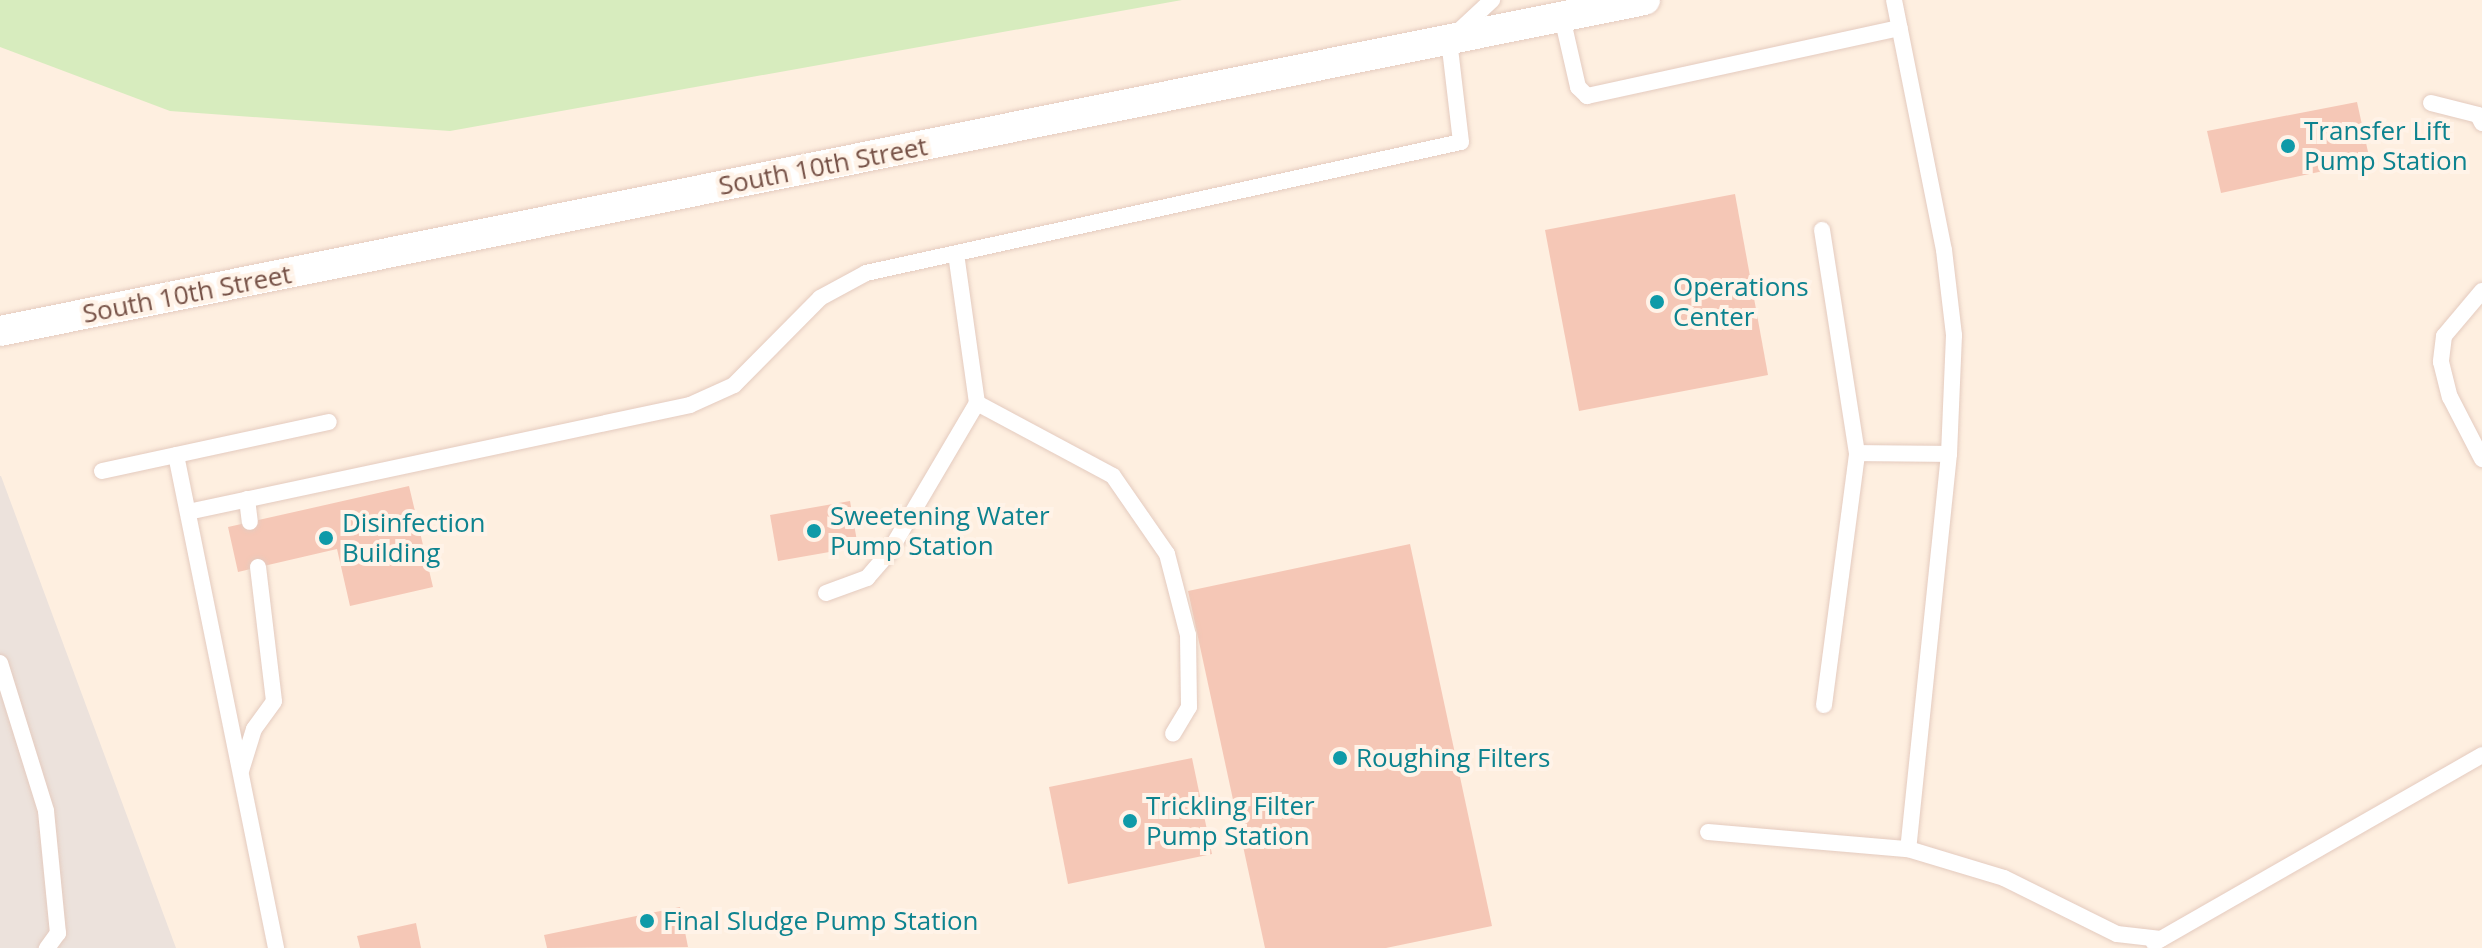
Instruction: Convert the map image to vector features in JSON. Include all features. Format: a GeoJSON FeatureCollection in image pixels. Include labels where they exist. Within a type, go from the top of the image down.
{"type":"FeatureCollection","features":[{"type":"Feature","properties":{"kind":"street","name":"South 10th Street"},"geometry":{"type":"LineString","coordinates":[[0,331],[1645,0]]}},
{"type":"Feature","properties":{"kind":"lane"},"geometry":{"type":"LineString","coordinates":[[188,512],[690,405],[734,385],[820,298],[866,273],[1461,142],[1449,40],[1492,0]]}},
{"type":"Feature","properties":{"kind":"lane"},"geometry":{"type":"LineString","coordinates":[[1894,0],[1953,321],[1949,454],[1908,849]]}},
{"type":"Feature","properties":{"kind":"lane"},"geometry":{"type":"LineString","coordinates":[[1562,17],[1578,87],[1587,96],[1900,28]]}},
{"type":"Feature","properties":{"kind":"lane"},"geometry":{"type":"LineString","coordinates":[[2431,103],[2478,115],[2482,123]]}},
{"type":"Feature","properties":{"kind":"lane"},"geometry":{"type":"LineString","coordinates":[[1822,230],[1857,453],[1824,705]]}},
{"type":"Feature","properties":{"kind":"lane"},"geometry":{"type":"LineString","coordinates":[[826,593],[867,578],[888,554],[977,403],[956,253]]}},
{"type":"Feature","properties":{"kind":"lane"},"geometry":{"type":"LineString","coordinates":[[2482,291],[2444,336],[2441,362],[2450,397],[2482,459]]}},
{"type":"Feature","properties":{"kind":"lane"},"geometry":{"type":"LineString","coordinates":[[977,403],[1113,476],[1167,554],[1188,635],[1189,707],[1173,734]]}},
{"type":"Feature","properties":{"kind":"lane"},"geometry":{"type":"LineString","coordinates":[[102,471],[329,422]]}},
{"type":"Feature","properties":{"kind":"lane"},"geometry":{"type":"LineString","coordinates":[[1857,453],[1949,454]]}},
{"type":"Feature","properties":{"kind":"lane"},"geometry":{"type":"LineString","coordinates":[[176,455],[276,948]]}},
{"type":"Feature","properties":{"kind":"lane"},"geometry":{"type":"LineString","coordinates":[[247,499],[250,522]]}},
{"type":"Feature","properties":{"kind":"lane"},"geometry":{"type":"LineString","coordinates":[[241,772],[254,729],[274,701],[258,567]]}},
{"type":"Feature","properties":{"kind":"lane"},"geometry":{"type":"LineString","coordinates":[[0,663],[46,811],[58,933],[47,948]]}},
{"type":"Feature","properties":{"kind":"lane"},"geometry":{"type":"LineString","coordinates":[[2145,948],[2482,755]]}},
{"type":"Feature","properties":{"kind":"lane"},"geometry":{"type":"LineString","coordinates":[[1708,832],[1908,849],[2004,878],[2117,934],[2161,939]]}},
{"type":"Feature","properties":{"kind":"shaded area"},"geometry":{"type":"Polygon","coordinates":[[[1,476],[176,948],[0,948],[1,476]]]}},
{"type":"Feature","properties":{"kind":"green space"},"geometry":{"type":"Polygon","coordinates":[[[0,0],[1182,0],[450,131],[170,111],[0,47],[0,0]]]}},
{"type":"Feature","properties":{"kind":"building","name":"Transfer Lift Pump Station"},"geometry":{"type":"Polygon","coordinates":[[[2357,102],[2370,161],[2221,193],[2207,131],[2357,102]]]}},
{"type":"Feature","properties":{"kind":"building","name":"Operations Center"},"geometry":{"type":"Polygon","coordinates":[[[1735,194],[1768,375],[1579,411],[1545,230],[1735,194]]]}},
{"type":"Feature","properties":{"kind":"building","name":"Disinfection Building"},"geometry":{"type":"Polygon","coordinates":[[[409,486],[433,587],[350,606],[337,549],[238,572],[228,527],[409,486]]]}},
{"type":"Feature","properties":{"kind":"building","name":"Sweetening Water Pump Station"},"geometry":{"type":"Polygon","coordinates":[[[850,501],[858,547],[778,561],[770,515],[850,501]]]}},
{"type":"Feature","properties":{"kind":"building","name":"Roughing Filters"},"geometry":{"type":"Polygon","coordinates":[[[1410,544],[1492,926],[1386,948],[1265,948],[1188,591],[1410,544]]]}},
{"type":"Feature","properties":{"kind":"building","name":"Trickling Filter Pump Station"},"geometry":{"type":"Polygon","coordinates":[[[1192,758],[1212,854],[1068,884],[1049,787],[1192,758]]]}},
{"type":"Feature","properties":{"kind":"building","name":"Final Sludge Pump Station"},"geometry":{"type":"Polygon","coordinates":[[[680,907],[688,947],[547,948],[544,935],[680,907]]]}},
{"type":"Feature","properties":{"kind":"building"},"geometry":{"type":"Polygon","coordinates":[[[416,923],[421,948],[360,948],[357,936],[416,923]]]}},
{"type":"Feature","properties":{"kind":"place","name":"Transfer Lift Pump Station"},"geometry":{"type":"Point","coordinates":[2288,146]}},
{"type":"Feature","properties":{"kind":"place","name":"Operations Center"},"geometry":{"type":"Point","coordinates":[1657,302]}},
{"type":"Feature","properties":{"kind":"place","name":"Sweetening Water Pump Station"},"geometry":{"type":"Point","coordinates":[814,531]}},
{"type":"Feature","properties":{"kind":"place","name":"Disinfection Building"},"geometry":{"type":"Point","coordinates":[326,538]}},
{"type":"Feature","properties":{"kind":"place","name":"Roughing Filters"},"geometry":{"type":"Point","coordinates":[1340,758]}},
{"type":"Feature","properties":{"kind":"place","name":"Trickling Filter Pump Station"},"geometry":{"type":"Point","coordinates":[1130,821]}},
{"type":"Feature","properties":{"kind":"place","name":"Final Sludge Pump Station"},"geometry":{"type":"Point","coordinates":[647,921]}}]}
